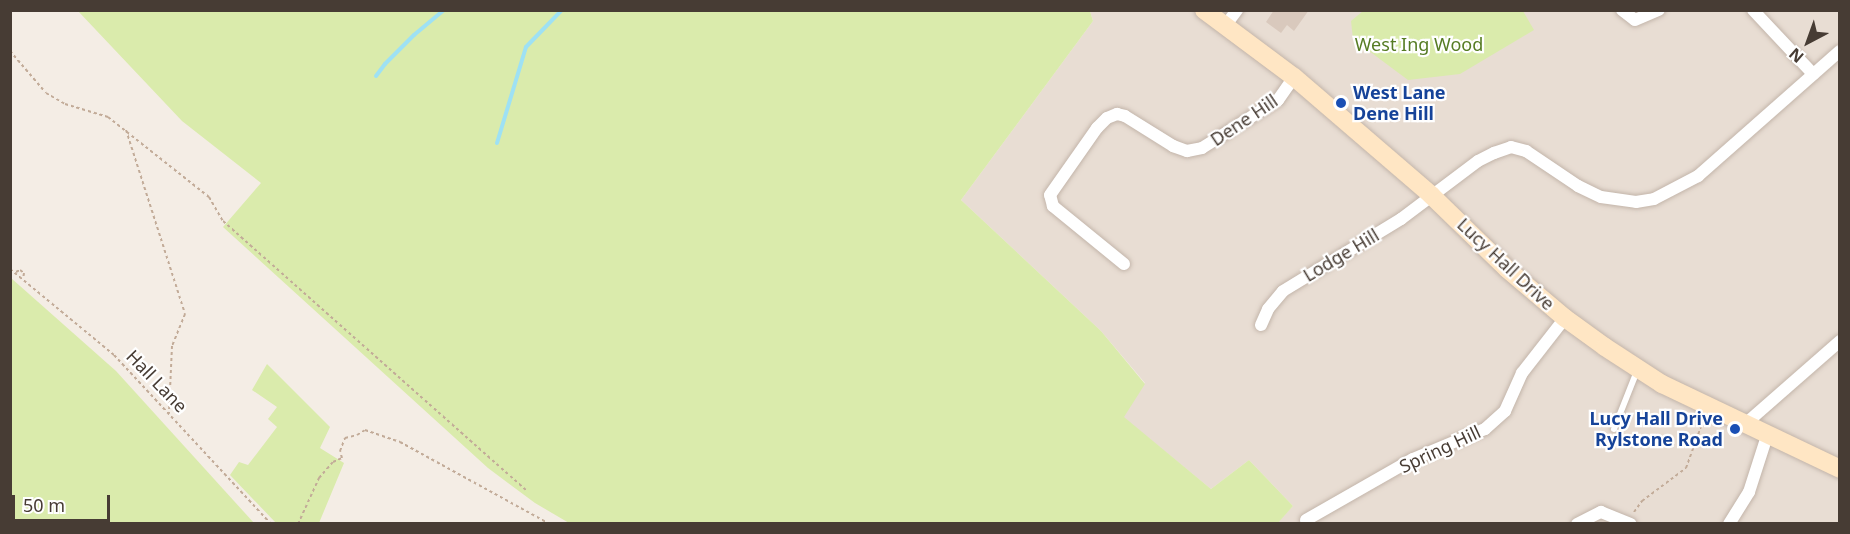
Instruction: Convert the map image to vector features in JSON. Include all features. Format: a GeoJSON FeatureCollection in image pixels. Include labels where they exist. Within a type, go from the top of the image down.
{"type":"FeatureCollection","features":[{"type":"Feature","properties":{"kind":"street","name":"Lucy Hall Drive"},"geometry":{"type":"LineString","coordinates":[[1204,10],[1294,76],[1431,195],[1507,269],[1565,318],[1662,384],[1839,469]]}},
{"type":"Feature","properties":{"kind":"street"},"geometry":{"type":"LineString","coordinates":[[1225,26],[1237,10]]}},
{"type":"Feature","properties":{"kind":"street"},"geometry":{"type":"LineString","coordinates":[[1622,10],[1635,20],[1659,10]]}},
{"type":"Feature","properties":{"kind":"street"},"geometry":{"type":"LineString","coordinates":[[1753,10],[1813,74],[1839,51]]}},
{"type":"Feature","properties":{"kind":"street","name":"Lodge Hill"},"geometry":{"type":"LineString","coordinates":[[1261,325],[1268,309],[1283,291],[1401,219],[1478,161],[1511,147],[1526,151],[1578,186],[1601,197],[1636,202],[1654,199],[1698,176],[1813,74]]}},
{"type":"Feature","properties":{"kind":"street","name":"Dene Hill"},"geometry":{"type":"LineString","coordinates":[[1124,264],[1053,206],[1050,195],[1097,128],[1107,118],[1117,114],[1125,116],[1173,146],[1187,151],[1202,148],[1278,100],[1294,76]]}},
{"type":"Feature","properties":{"kind":"street","name":"Spring Hill"},"geometry":{"type":"LineString","coordinates":[[1306,520],[1413,459],[1485,429],[1504,411],[1522,373],[1565,318]]}},
{"type":"Feature","properties":{"kind":"street"},"geometry":{"type":"LineString","coordinates":[[1744,425],[1839,341]]}},
{"type":"Feature","properties":{"kind":"street"},"geometry":{"type":"LineString","coordinates":[[1729,524],[1749,492],[1767,436]]}},
{"type":"Feature","properties":{"kind":"street"},"geometry":{"type":"LineString","coordinates":[[1576,524],[1601,512],[1629,523]]}},
{"type":"Feature","properties":{"kind":"lane"},"geometry":{"type":"LineString","coordinates":[[1614,429],[1638,369]]}},
{"type":"Feature","properties":{"kind":"path"},"geometry":{"type":"LineString","coordinates":[[10,51],[46,93],[65,104],[108,117],[209,197],[224,221],[527,491]]}},
{"type":"Feature","properties":{"kind":"path"},"geometry":{"type":"LineString","coordinates":[[126,130],[185,314],[172,346],[169,413]]}},
{"type":"Feature","properties":{"kind":"path","name":"Hall Lane"},"geometry":{"type":"LineString","coordinates":[[10,269],[114,355],[271,524]]}},
{"type":"Feature","properties":{"kind":"path"},"geometry":{"type":"LineString","coordinates":[[1629,523],[1642,501],[1686,468],[1709,408]]}},
{"type":"Feature","properties":{"kind":"path"},"geometry":{"type":"LineString","coordinates":[[298,524],[319,478],[333,462],[342,459],[340,451],[345,438],[365,430],[400,442],[550,524]]}},
{"type":"Feature","properties":{"kind":"shaded area"},"geometry":{"type":"Polygon","coordinates":[[[1090,11],[1839,11],[1839,523],[1277,523],[1293,506],[1249,460],[1211,489],[1123,417],[1145,383],[1101,331],[961,200],[1093,21],[1090,11]]]}},
{"type":"Feature","properties":{"kind":"green space"},"geometry":{"type":"Polygon","coordinates":[[[78,11],[1090,11],[1093,21],[961,200],[1101,331],[1145,384],[1124,417],[1211,489],[1249,460],[1293,506],[1277,524],[569,523],[535,503],[488,468],[223,227],[261,183],[182,121],[78,11]]]}},
{"type":"Feature","properties":{"kind":"green space","name":"West Ing Wood"},"geometry":{"type":"Polygon","coordinates":[[[1363,11],[1523,11],[1534,30],[1460,74],[1408,80],[1353,39],[1351,21],[1363,11]]]}},
{"type":"Feature","properties":{"kind":"green space"},"geometry":{"type":"Polygon","coordinates":[[[11,278],[116,371],[254,523],[11,523],[11,278]]]}},
{"type":"Feature","properties":{"kind":"green space"},"geometry":{"type":"Polygon","coordinates":[[[267,364],[330,427],[320,448],[344,463],[319,523],[276,523],[230,475],[239,462],[248,465],[277,427],[268,419],[277,407],[252,390],[267,364]]]}},
{"type":"Feature","properties":{"kind":"building"},"geometry":{"type":"Polygon","coordinates":[[[1274,10],[1309,10],[1294,31],[1287,25],[1281,33],[1266,22],[1274,10]]]}},
{"type":"Feature","properties":{"kind":"waterway"},"geometry":{"type":"LineString","coordinates":[[376,76],[414,35],[444,10]]}},
{"type":"Feature","properties":{"kind":"waterway"},"geometry":{"type":"LineString","coordinates":[[497,143],[526,47],[562,10]]}},
{"type":"Feature","properties":{"kind":"place","name":"West Lane Dene Hill"},"geometry":{"type":"Point","coordinates":[1341,103]}},
{"type":"Feature","properties":{"kind":"place","name":"Lucy Hall Drive Rylstone Road"},"geometry":{"type":"Point","coordinates":[1735,429]}}]}
